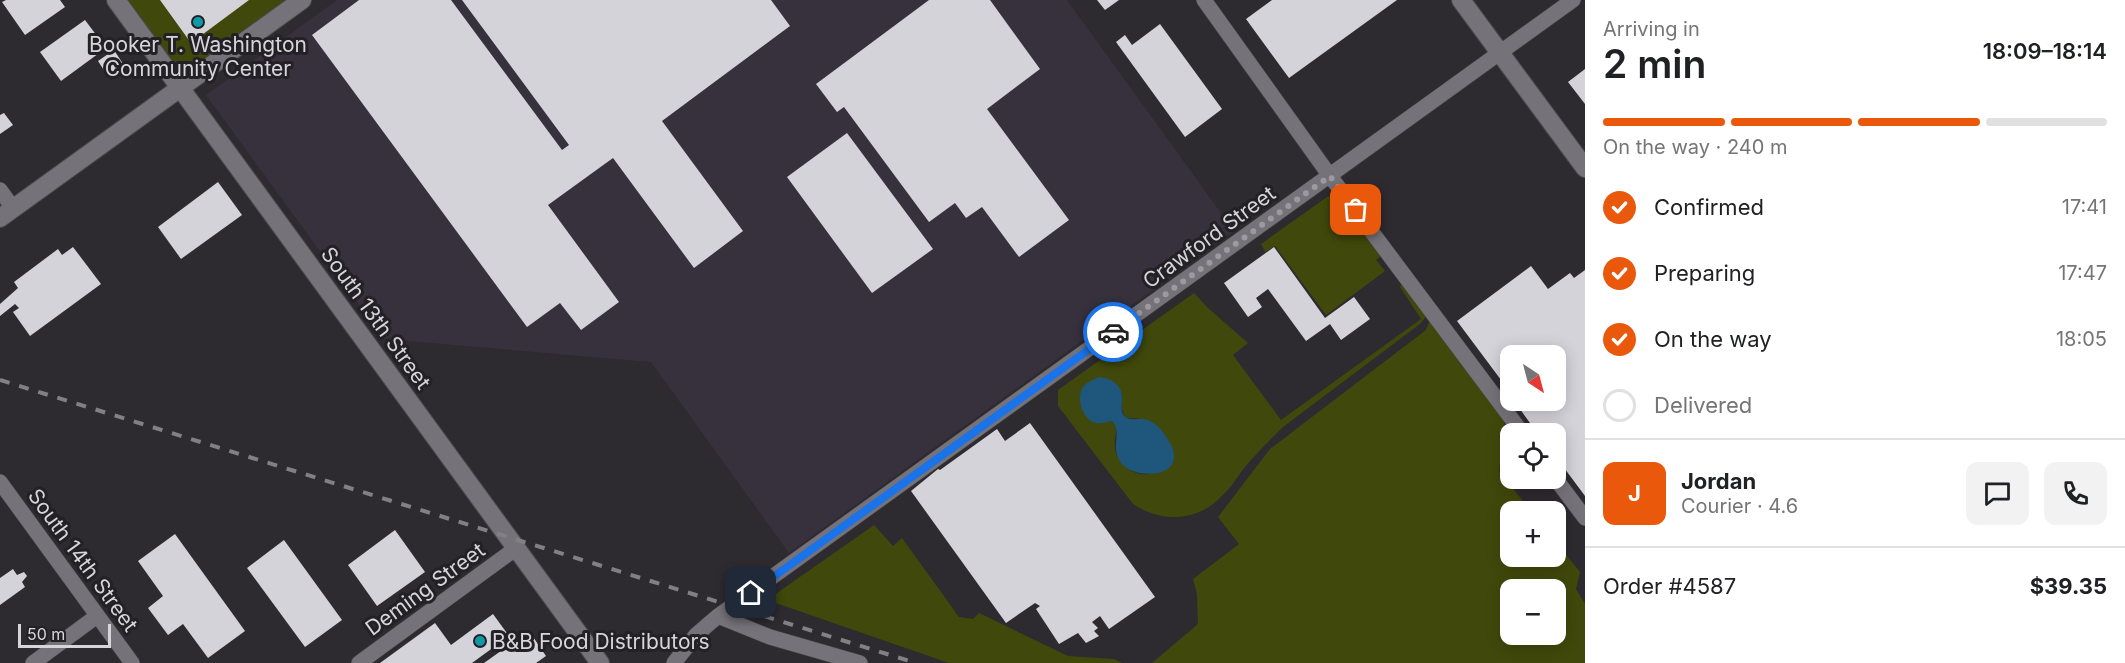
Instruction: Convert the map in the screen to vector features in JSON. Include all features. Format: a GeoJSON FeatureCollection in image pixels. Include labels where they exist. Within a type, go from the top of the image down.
{"type":"FeatureCollection","features":[{"type":"Feature","properties":{"kind":"main road","name":"South 13th Street"},"geometry":{"type":"LineString","coordinates":[[116,0],[600,663]]}},
{"type":"Feature","properties":{"kind":"main road"},"geometry":{"type":"LineString","coordinates":[[7,213],[302,0]]}},
{"type":"Feature","properties":{"kind":"main road"},"geometry":{"type":"LineString","coordinates":[[1461,0],[1585,168]]}},
{"type":"Feature","properties":{"kind":"street"},"geometry":{"type":"LineString","coordinates":[[1204,0],[1330,176],[1515,423]]}},
{"type":"Feature","properties":{"kind":"street","name":"Crawford Street"},"geometry":{"type":"LineString","coordinates":[[674,663],[696,634],[718,616],[1573,0]]}},
{"type":"Feature","properties":{"kind":"street"},"geometry":{"type":"LineString","coordinates":[[0,190],[7,213]]}},
{"type":"Feature","properties":{"kind":"street","name":"South 14th Street"},"geometry":{"type":"LineString","coordinates":[[0,482],[132,663]]}},
{"type":"Feature","properties":{"kind":"street"},"geometry":{"type":"LineString","coordinates":[[1563,489],[1585,518]]}},
{"type":"Feature","properties":{"kind":"street","name":"Deming Street"},"geometry":{"type":"LineString","coordinates":[[363,662],[515,549]]}},
{"type":"Feature","properties":{"kind":"street"},"geometry":{"type":"LineString","coordinates":[[33,663],[97,616]]}},
{"type":"Feature","properties":{"kind":"street"},"geometry":{"type":"LineString","coordinates":[[718,616],[770,637],[860,663]]}},
{"type":"Feature","properties":{"kind":"shaded area"},"geometry":{"type":"Polygon","coordinates":[[[337,0],[1067,0],[1234,231],[789,553],[651,362],[384,339],[206,95],[337,0]]]}},
{"type":"Feature","properties":{"kind":"green space"},"geometry":{"type":"Polygon","coordinates":[[[116,0],[302,0],[180,89],[116,0]]]}},
{"type":"Feature","properties":{"kind":"green space"},"geometry":{"type":"Polygon","coordinates":[[[1338,194],[1381,256],[1376,260],[1385,271],[1326,315],[1275,246],[1265,252],[1261,244],[1327,197],[1330,196],[1336,203],[1338,202],[1334,197],[1338,194]]]}},
{"type":"Feature","properties":{"kind":"green space"},"geometry":{"type":"Polygon","coordinates":[[[1402,284],[1427,315],[1420,324],[1283,427],[1250,462],[1228,490],[1202,511],[1179,517],[1167,517],[1133,504],[1058,406],[1058,390],[1194,293],[1248,343],[1233,355],[1281,420],[1421,319],[1400,287],[1402,284]],[[1122,393],[1080,395],[1084,413],[1105,422],[1112,421],[1114,424],[1117,454],[1129,469],[1141,474],[1154,473],[1174,460],[1168,441],[1156,426],[1142,419],[1125,417],[1122,409],[1122,393]]]}},
{"type":"Feature","properties":{"kind":"green space"},"geometry":{"type":"Polygon","coordinates":[[[1431,317],[1505,419],[1505,423],[1500,423],[1500,489],[1513,489],[1523,501],[1500,501],[1500,567],[1566,567],[1566,554],[1580,572],[1576,589],[1585,604],[1585,663],[1152,663],[1198,624],[1197,594],[1193,579],[1239,544],[1218,517],[1270,449],[1426,330],[1431,317]]]}},
{"type":"Feature","properties":{"kind":"green space"},"geometry":{"type":"Polygon","coordinates":[[[874,525],[893,546],[902,538],[959,617],[973,619],[979,613],[1068,656],[1114,659],[1122,663],[949,663],[767,600],[874,525]]]}},
{"type":"Feature","properties":{"kind":"water"},"geometry":{"type":"Polygon","coordinates":[[[1100,377],[1113,381],[1119,387],[1125,417],[1148,420],[1160,428],[1165,435],[1172,447],[1174,457],[1172,465],[1166,470],[1147,474],[1129,469],[1118,458],[1116,431],[1112,421],[1095,423],[1086,416],[1080,401],[1081,391],[1086,384],[1100,377]]]}},
{"type":"Feature","properties":{"kind":"building"},"geometry":{"type":"Polygon","coordinates":[[[6,0],[60,0],[65,7],[25,35],[2,2],[6,0]]]}},
{"type":"Feature","properties":{"kind":"building","name":"Booker T. Washington Community Center"},"geometry":{"type":"Polygon","coordinates":[[[160,0],[249,0],[191,43],[160,0]]]}},
{"type":"Feature","properties":{"kind":"building"},"geometry":{"type":"Polygon","coordinates":[[[359,0],[451,0],[562,150],[569,145],[462,0],[771,0],[790,26],[662,121],[743,231],[694,268],[613,158],[548,205],[619,302],[581,330],[560,303],[527,327],[312,35],[359,0]]]}},
{"type":"Feature","properties":{"kind":"building"},"geometry":{"type":"Polygon","coordinates":[[[929,0],[990,0],[1040,69],[987,109],[1069,220],[1019,257],[982,207],[966,218],[955,203],[929,222],[844,107],[837,112],[816,84],[929,0]]]}},
{"type":"Feature","properties":{"kind":"building"},"geometry":{"type":"Polygon","coordinates":[[[1097,0],[1119,0],[1105,10],[1097,0]]]}},
{"type":"Feature","properties":{"kind":"building"},"geometry":{"type":"Polygon","coordinates":[[[1272,0],[1397,0],[1289,78],[1246,19],[1272,0]]]}},
{"type":"Feature","properties":{"kind":"building"},"geometry":{"type":"Polygon","coordinates":[[[85,20],[106,48],[61,81],[40,52],[85,20]]]}},
{"type":"Feature","properties":{"kind":"building"},"geometry":{"type":"Polygon","coordinates":[[[1160,24],[1222,109],[1185,137],[1116,42],[1125,35],[1132,45],[1160,24]]]}},
{"type":"Feature","properties":{"kind":"building"},"geometry":{"type":"Polygon","coordinates":[[[114,50],[125,67],[109,78],[98,61],[114,50]]]}},
{"type":"Feature","properties":{"kind":"building"},"geometry":{"type":"Polygon","coordinates":[[[1585,69],[1585,104],[1568,82],[1585,69]]]}},
{"type":"Feature","properties":{"kind":"building"},"geometry":{"type":"Polygon","coordinates":[[[4,113],[13,125],[0,134],[0,115],[4,113]]]}},
{"type":"Feature","properties":{"kind":"building"},"geometry":{"type":"Polygon","coordinates":[[[847,133],[933,249],[872,293],[787,177],[847,133]]]}},
{"type":"Feature","properties":{"kind":"building"},"geometry":{"type":"Polygon","coordinates":[[[218,182],[242,215],[181,259],[158,227],[218,182]]]}},
{"type":"Feature","properties":{"kind":"building"},"geometry":{"type":"Polygon","coordinates":[[[73,247],[101,284],[30,336],[13,312],[19,308],[15,304],[0,316],[0,304],[18,288],[14,282],[58,249],[62,255],[73,247]]]}},
{"type":"Feature","properties":{"kind":"building"},"geometry":{"type":"Polygon","coordinates":[[[1274,247],[1325,318],[1354,297],[1370,319],[1341,340],[1330,324],[1306,341],[1268,289],[1256,298],[1262,307],[1248,317],[1224,283],[1274,247]]]}},
{"type":"Feature","properties":{"kind":"building"},"geometry":{"type":"Polygon","coordinates":[[[1531,266],[1548,289],[1570,273],[1574,278],[1585,270],[1585,496],[1566,470],[1566,423],[1530,423],[1521,411],[1566,411],[1566,345],[1500,345],[1500,379],[1457,321],[1531,266]]]}},
{"type":"Feature","properties":{"kind":"building"},"geometry":{"type":"Polygon","coordinates":[[[1030,423],[1155,597],[1109,629],[1100,616],[1092,622],[1098,628],[1094,631],[1099,636],[1086,643],[1078,633],[1059,644],[1036,609],[1040,606],[1035,603],[1006,623],[911,491],[938,469],[940,470],[997,429],[1005,441],[1030,423]]]}},
{"type":"Feature","properties":{"kind":"building"},"geometry":{"type":"Polygon","coordinates":[[[395,530],[425,572],[377,606],[348,565],[395,530]]]}},
{"type":"Feature","properties":{"kind":"building"},"geometry":{"type":"Polygon","coordinates":[[[175,534],[245,631],[208,658],[183,624],[168,635],[148,608],[163,596],[138,561],[175,534]]]}},
{"type":"Feature","properties":{"kind":"building"},"geometry":{"type":"Polygon","coordinates":[[[284,540],[342,620],[305,647],[247,568],[284,540]]]}},
{"type":"Feature","properties":{"kind":"building"},"geometry":{"type":"Polygon","coordinates":[[[13,569],[17,575],[24,572],[27,576],[22,582],[25,587],[0,605],[0,578],[13,569]]]}},
{"type":"Feature","properties":{"kind":"building","name":"B&B Food Distributors"},"geometry":{"type":"Polygon","coordinates":[[[493,614],[509,636],[472,663],[380,663],[435,623],[451,645],[493,614]]]}},
{"type":"Feature","properties":{"kind":"building","name":"B&B Food Distributors"},"geometry":{"type":"Polygon","coordinates":[[[529,631],[546,656],[536,663],[484,663],[529,631]]]}},
{"type":"Feature","properties":{"kind":"railway"},"geometry":{"type":"LineString","coordinates":[[0,380],[916,663]]}},
{"type":"Feature","properties":{"kind":"way so far"},"geometry":{"type":"LineString","coordinates":[[1113,332],[1330,176],[1356,210]]}},
{"type":"Feature","properties":{"kind":"place","name":"Booker T. Washington Community Center"},"geometry":{"type":"Point","coordinates":[198,22]}},
{"type":"Feature","properties":{"kind":"place","name":"B&B Food Distributors"},"geometry":{"type":"Point","coordinates":[480,641]}},
{"type":"Feature","properties":{"kind":"route"},"geometry":{"type":"LineString","coordinates":[[751,593],[1113,332]]}}]}
